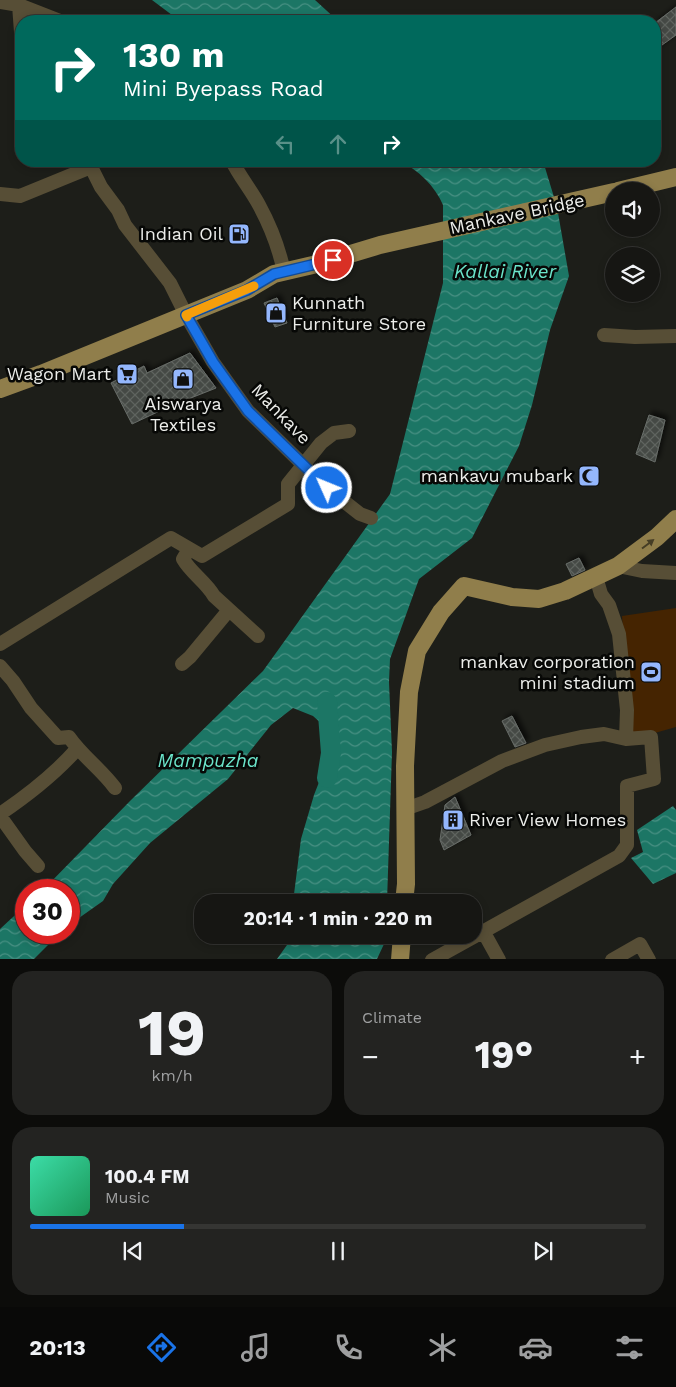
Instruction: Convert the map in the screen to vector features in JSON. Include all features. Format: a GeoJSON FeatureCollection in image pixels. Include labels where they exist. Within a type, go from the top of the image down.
{"type":"FeatureCollection","features":[{"type":"Feature","properties":{"kind":"main road"},"geometry":{"type":"LineString","coordinates":[[658,182],[676,177]]}},
{"type":"Feature","properties":{"kind":"main road","name":"Mankave Bridge"},"geometry":{"type":"LineString","coordinates":[[0,389],[247,290],[274,274],[420,235],[605,194]]}},
{"type":"Feature","properties":{"kind":"main road"},"geometry":{"type":"LineString","coordinates":[[404,894],[404,766],[409,692],[417,651],[441,612],[464,586],[512,597],[539,599],[565,590],[618,566],[657,537],[676,519]]}},
{"type":"Feature","properties":{"kind":"main road"},"geometry":{"type":"LineString","coordinates":[[400,959],[401,944]]}},
{"type":"Feature","properties":{"kind":"street"},"geometry":{"type":"LineString","coordinates":[[0,2],[19,5],[45,15]]}},
{"type":"Feature","properties":{"kind":"street"},"geometry":{"type":"LineString","coordinates":[[19,5],[20,15]]}},
{"type":"Feature","properties":{"kind":"street"},"geometry":{"type":"LineString","coordinates":[[0,194],[20,196],[83,167]]}},
{"type":"Feature","properties":{"kind":"street","name":"Mankave"},"geometry":{"type":"LineString","coordinates":[[91,167],[101,187],[118,210],[125,225],[170,283],[213,362],[248,411],[327,488],[360,514],[371,518]]}},
{"type":"Feature","properties":{"kind":"street"},"geometry":{"type":"LineString","coordinates":[[235,167],[258,204],[278,246],[284,272]]}},
{"type":"Feature","properties":{"kind":"street"},"geometry":{"type":"LineString","coordinates":[[604,335],[635,337],[676,336]]}},
{"type":"Feature","properties":{"kind":"street"},"geometry":{"type":"LineString","coordinates":[[0,644],[171,538],[202,556],[288,504],[288,484],[321,443],[334,433],[349,431]]}},
{"type":"Feature","properties":{"kind":"street"},"geometry":{"type":"LineString","coordinates":[[189,549],[183,559],[186,565],[210,589],[214,596],[258,636]]}},
{"type":"Feature","properties":{"kind":"street"},"geometry":{"type":"LineString","coordinates":[[618,566],[642,571],[676,573]]}},
{"type":"Feature","properties":{"kind":"street"},"geometry":{"type":"LineString","coordinates":[[596,577],[601,594],[609,605],[618,634],[627,710],[626,739]]}},
{"type":"Feature","properties":{"kind":"street"},"geometry":{"type":"LineString","coordinates":[[182,664],[229,610]]}},
{"type":"Feature","properties":{"kind":"street"},"geometry":{"type":"LineString","coordinates":[[0,666],[14,682],[31,708],[58,738],[68,737],[77,749],[99,768],[115,788]]}},
{"type":"Feature","properties":{"kind":"street"},"geometry":{"type":"LineString","coordinates":[[405,809],[425,802],[502,761],[545,745],[604,734],[626,739],[651,737],[654,779],[627,786],[627,845],[619,856],[434,959]]}},
{"type":"Feature","properties":{"kind":"street"},"geometry":{"type":"LineString","coordinates":[[38,866],[0,815],[58,770],[77,749]]}},
{"type":"Feature","properties":{"kind":"street"},"geometry":{"type":"LineString","coordinates":[[484,931],[498,959]]}},
{"type":"Feature","properties":{"kind":"street"},"geometry":{"type":"LineString","coordinates":[[614,959],[640,944],[648,959]]}},
{"type":"Feature","properties":{"kind":"shaded area","name":"mankav corporation mini stadium"},"geometry":{"type":"Polygon","coordinates":[[[676,608],[676,727],[630,740],[622,616],[676,608]]]}},
{"type":"Feature","properties":{"kind":"water"},"geometry":{"type":"Polygon","coordinates":[[[152,0],[315,0],[331,15],[172,15],[152,0]]]}},
{"type":"Feature","properties":{"kind":"water","name":"Kallai River"},"geometry":{"type":"Polygon","coordinates":[[[410,167],[545,167],[557,207],[569,276],[550,330],[532,405],[519,446],[472,538],[419,579],[390,659],[392,752],[387,894],[294,894],[301,839],[314,795],[332,749],[333,734],[313,716],[293,708],[271,725],[228,779],[150,843],[113,884],[103,901],[80,917],[80,879],[54,879],[130,801],[263,671],[390,494],[443,283],[443,205],[440,198],[425,179],[410,167]]]}},
{"type":"Feature","properties":{"kind":"water"},"geometry":{"type":"Polygon","coordinates":[[[673,806],[676,810],[676,873],[653,884],[631,858],[643,852],[637,830],[673,806]]]}},
{"type":"Feature","properties":{"kind":"water"},"geometry":{"type":"Polygon","coordinates":[[[15,915],[15,944],[49,944],[34,959],[0,959],[0,929],[15,915]]]}},
{"type":"Feature","properties":{"kind":"water"},"geometry":{"type":"Polygon","coordinates":[[[384,944],[377,959],[277,959],[287,945],[384,944]]]}},
{"type":"Feature","properties":{"kind":"building"},"geometry":{"type":"Polygon","coordinates":[[[676,7],[676,35],[661,46],[661,18],[676,7]]]}},
{"type":"Feature","properties":{"kind":"building","name":"Kunnath Furniture Store"},"geometry":{"type":"Polygon","coordinates":[[[277,298],[287,323],[275,327],[264,303],[277,298]]]}},
{"type":"Feature","properties":{"kind":"building"},"geometry":{"type":"Polygon","coordinates":[[[190,353],[216,388],[132,424],[111,383],[144,366],[147,373],[190,353]]]}},
{"type":"Feature","properties":{"kind":"building"},"geometry":{"type":"Polygon","coordinates":[[[649,415],[665,420],[655,462],[636,454],[649,415]]]}},
{"type":"Feature","properties":{"kind":"building"},"geometry":{"type":"Polygon","coordinates":[[[579,558],[585,570],[572,576],[566,564],[579,558]]]}},
{"type":"Feature","properties":{"kind":"building"},"geometry":{"type":"Polygon","coordinates":[[[512,716],[526,743],[515,747],[502,721],[512,716]]]}},
{"type":"Feature","properties":{"kind":"building","name":"River View Homes"},"geometry":{"type":"Polygon","coordinates":[[[455,797],[471,835],[444,850],[440,840],[445,805],[455,797]]]}},
{"type":"Feature","properties":{"kind":"waterway"},"geometry":{"type":"LineString","coordinates":[[327,702],[331,753],[327,778]]}},
{"type":"Feature","properties":{"kind":"slow traffic"},"geometry":{"type":"LineString","coordinates":[[187,317],[186,315],[254,286]]}},
{"type":"Feature","properties":{"kind":"place","name":"Indian Oil"},"geometry":{"type":"Point","coordinates":[239,234]}},
{"type":"Feature","properties":{"kind":"place","name":"Kunnath Furniture Store"},"geometry":{"type":"Point","coordinates":[276,313]}},
{"type":"Feature","properties":{"kind":"place","name":"Wagon Mart"},"geometry":{"type":"Point","coordinates":[127,374]}},
{"type":"Feature","properties":{"kind":"place","name":"Aiswarya Textiles"},"geometry":{"type":"Point","coordinates":[183,379]}},
{"type":"Feature","properties":{"kind":"place","name":"mankavu mubark"},"geometry":{"type":"Point","coordinates":[589,476]}},
{"type":"Feature","properties":{"kind":"place","name":"mankav corporation mini stadium"},"geometry":{"type":"Point","coordinates":[651,672]}},
{"type":"Feature","properties":{"kind":"place","name":"River View Homes"},"geometry":{"type":"Point","coordinates":[453,820]}},
{"type":"Feature","properties":{"kind":"route"},"geometry":{"type":"LineString","coordinates":[[327,488],[248,411],[213,362],[186,315],[247,290],[274,274],[333,260]]}},
{"type":"Feature","properties":{"kind":"water label","name":"Mampuzha"},"geometry":{"type":"Point","coordinates":[208,760]}}]}
